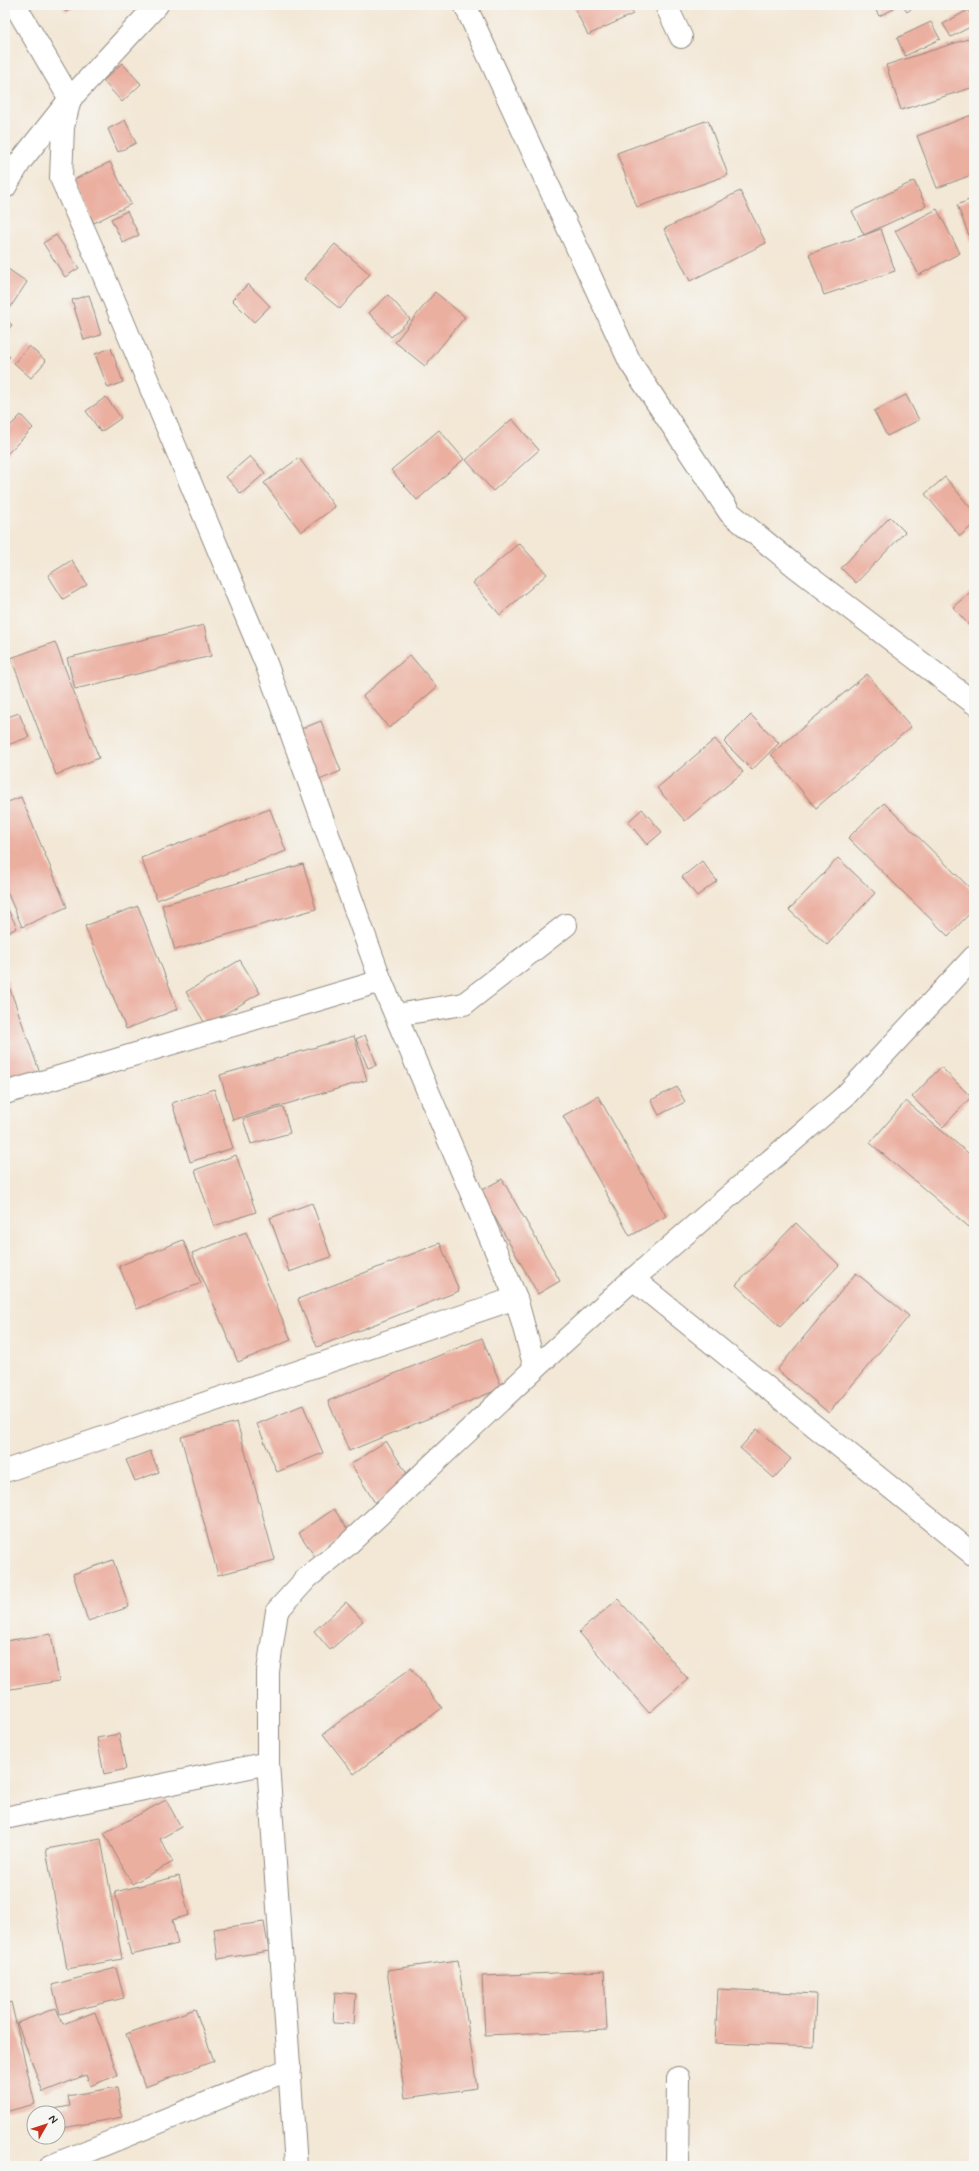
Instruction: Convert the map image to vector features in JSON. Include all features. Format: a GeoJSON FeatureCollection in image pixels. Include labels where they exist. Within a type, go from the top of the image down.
{"type":"FeatureCollection","features":[{"type":"Feature","properties":{"kind":"street"},"geometry":{"type":"LineString","coordinates":[[15,5],[70,98],[63,126],[60,178],[96,257],[267,666],[381,981],[516,1298],[535,1368]]}},
{"type":"Feature","properties":{"kind":"street"},"geometry":{"type":"LineString","coordinates":[[5,187],[20,162],[70,98],[157,5]]}},
{"type":"Feature","properties":{"kind":"street"},"geometry":{"type":"LineString","coordinates":[[465,5],[630,362],[730,513],[796,567],[974,703]]}},
{"type":"Feature","properties":{"kind":"street"},"geometry":{"type":"LineString","coordinates":[[666,5],[681,37]]}},
{"type":"Feature","properties":{"kind":"street"},"geometry":{"type":"LineString","coordinates":[[396,1015],[464,1004],[566,925]]}},
{"type":"Feature","properties":{"kind":"street"},"geometry":{"type":"LineString","coordinates":[[296,2166],[268,1763],[268,1670],[277,1611],[307,1578],[345,1547],[535,1368],[633,1279],[845,1096],[974,957]]}},
{"type":"Feature","properties":{"kind":"street"},"geometry":{"type":"LineString","coordinates":[[5,1093],[381,981]]}},
{"type":"Feature","properties":{"kind":"street"},"geometry":{"type":"LineString","coordinates":[[633,1279],[974,1555]]}},
{"type":"Feature","properties":{"kind":"street"},"geometry":{"type":"LineString","coordinates":[[5,1471],[516,1298]]}},
{"type":"Feature","properties":{"kind":"street"},"geometry":{"type":"LineString","coordinates":[[5,1818],[268,1763]]}},
{"type":"Feature","properties":{"kind":"street"},"geometry":{"type":"LineString","coordinates":[[51,2166],[290,2069]]}},
{"type":"Feature","properties":{"kind":"street"},"geometry":{"type":"LineString","coordinates":[[677,2166],[678,2078]]}},
{"type":"Feature","properties":{"kind":"building"},"geometry":{"type":"Polygon","coordinates":[[[62,5],[77,5],[66,12],[62,5]]]}},
{"type":"Feature","properties":{"kind":"building"},"geometry":{"type":"Polygon","coordinates":[[[573,5],[629,5],[633,14],[588,35],[573,5]]]}},
{"type":"Feature","properties":{"kind":"building"},"geometry":{"type":"Polygon","coordinates":[[[873,5],[892,5],[894,9],[879,16],[873,5]]]}},
{"type":"Feature","properties":{"kind":"building"},"geometry":{"type":"Polygon","coordinates":[[[902,5],[916,5],[907,12],[902,5]]]}},
{"type":"Feature","properties":{"kind":"building"},"geometry":{"type":"Polygon","coordinates":[[[968,10],[974,21],[974,25],[951,37],[943,24],[968,10]]]}},
{"type":"Feature","properties":{"kind":"building"},"geometry":{"type":"Polygon","coordinates":[[[931,22],[940,39],[905,56],[897,38],[931,22]]]}},
{"type":"Feature","properties":{"kind":"building"},"geometry":{"type":"Polygon","coordinates":[[[974,37],[974,87],[901,110],[886,65],[974,37]]]}},
{"type":"Feature","properties":{"kind":"building"},"geometry":{"type":"Polygon","coordinates":[[[122,63],[141,84],[122,102],[103,81],[122,63]]]}},
{"type":"Feature","properties":{"kind":"building"},"geometry":{"type":"Polygon","coordinates":[[[974,114],[974,174],[937,188],[917,136],[974,114]]]}},
{"type":"Feature","properties":{"kind":"building"},"geometry":{"type":"Polygon","coordinates":[[[125,120],[136,143],[118,152],[108,129],[125,120]]]}},
{"type":"Feature","properties":{"kind":"building"},"geometry":{"type":"Polygon","coordinates":[[[708,120],[728,175],[637,207],[617,153],[708,120]]]}},
{"type":"Feature","properties":{"kind":"building"},"geometry":{"type":"Polygon","coordinates":[[[110,162],[131,204],[94,223],[73,180],[110,162]]]}},
{"type":"Feature","properties":{"kind":"building"},"geometry":{"type":"Polygon","coordinates":[[[914,181],[926,206],[864,235],[852,211],[914,181]]]}},
{"type":"Feature","properties":{"kind":"building"},"geometry":{"type":"Polygon","coordinates":[[[740,191],[766,243],[690,281],[664,229],[740,191]]]}},
{"type":"Feature","properties":{"kind":"building"},"geometry":{"type":"Polygon","coordinates":[[[974,198],[974,248],[957,205],[974,198]]]}},
{"type":"Feature","properties":{"kind":"building"},"geometry":{"type":"Polygon","coordinates":[[[937,209],[960,253],[919,275],[895,231],[937,209]]]}},
{"type":"Feature","properties":{"kind":"building"},"geometry":{"type":"Polygon","coordinates":[[[127,211],[139,235],[123,243],[111,219],[127,211]]]}},
{"type":"Feature","properties":{"kind":"building"},"geometry":{"type":"Polygon","coordinates":[[[881,229],[895,271],[824,295],[809,254],[881,229]]]}},
{"type":"Feature","properties":{"kind":"building"},"geometry":{"type":"Polygon","coordinates":[[[56,235],[79,268],[65,277],[43,243],[56,235]]]}},
{"type":"Feature","properties":{"kind":"building"},"geometry":{"type":"Polygon","coordinates":[[[335,244],[370,274],[340,309],[304,279],[335,244]]]}},
{"type":"Feature","properties":{"kind":"building"},"geometry":{"type":"Polygon","coordinates":[[[8,269],[27,282],[10,308],[5,305],[5,273],[8,269]]]}},
{"type":"Feature","properties":{"kind":"building"},"geometry":{"type":"Polygon","coordinates":[[[248,284],[270,306],[254,322],[232,300],[248,284]]]}},
{"type":"Feature","properties":{"kind":"building"},"geometry":{"type":"Polygon","coordinates":[[[435,292],[465,317],[425,366],[395,342],[435,292]]]}},
{"type":"Feature","properties":{"kind":"building"},"geometry":{"type":"Polygon","coordinates":[[[89,295],[101,335],[84,340],[72,300],[89,295]]]}},
{"type":"Feature","properties":{"kind":"building"},"geometry":{"type":"Polygon","coordinates":[[[388,295],[410,319],[391,337],[369,313],[388,295]]]}},
{"type":"Feature","properties":{"kind":"building"},"geometry":{"type":"Polygon","coordinates":[[[5,319],[12,325],[5,333],[5,319]]]}},
{"type":"Feature","properties":{"kind":"building"},"geometry":{"type":"Polygon","coordinates":[[[29,346],[46,361],[31,378],[14,363],[29,346]]]}},
{"type":"Feature","properties":{"kind":"building"},"geometry":{"type":"Polygon","coordinates":[[[111,348],[123,382],[108,388],[95,354],[111,348]]]}},
{"type":"Feature","properties":{"kind":"building"},"geometry":{"type":"Polygon","coordinates":[[[5,352],[10,357],[5,361],[5,352]]]}},
{"type":"Feature","properties":{"kind":"building"},"geometry":{"type":"Polygon","coordinates":[[[906,395],[919,420],[887,436],[874,411],[906,395]]]}},
{"type":"Feature","properties":{"kind":"building"},"geometry":{"type":"Polygon","coordinates":[[[106,397],[121,418],[101,432],[86,411],[106,397]]]}},
{"type":"Feature","properties":{"kind":"building"},"geometry":{"type":"Polygon","coordinates":[[[21,415],[33,428],[5,456],[5,431],[21,415]]]}},
{"type":"Feature","properties":{"kind":"building"},"geometry":{"type":"Polygon","coordinates":[[[512,419],[539,450],[493,491],[466,460],[512,419]]]}},
{"type":"Feature","properties":{"kind":"building"},"geometry":{"type":"Polygon","coordinates":[[[439,430],[464,459],[417,500],[391,470],[439,430]]]}},
{"type":"Feature","properties":{"kind":"building"},"geometry":{"type":"Polygon","coordinates":[[[250,456],[265,473],[241,494],[226,477],[250,456]]]}},
{"type":"Feature","properties":{"kind":"building"},"geometry":{"type":"Polygon","coordinates":[[[299,458],[335,507],[301,532],[264,483],[299,458]]]}},
{"type":"Feature","properties":{"kind":"building"},"geometry":{"type":"Polygon","coordinates":[[[945,477],[974,512],[974,524],[960,536],[925,494],[945,477]]]}},
{"type":"Feature","properties":{"kind":"building"},"geometry":{"type":"Polygon","coordinates":[[[890,517],[905,532],[856,583],[841,568],[890,517]]]}},
{"type":"Feature","properties":{"kind":"building"},"geometry":{"type":"Polygon","coordinates":[[[519,543],[547,574],[500,615],[473,583],[519,543]]]}},
{"type":"Feature","properties":{"kind":"building"},"geometry":{"type":"Polygon","coordinates":[[[72,560],[87,585],[63,599],[48,575],[72,560]]]}},
{"type":"Feature","properties":{"kind":"building"},"geometry":{"type":"Polygon","coordinates":[[[974,589],[974,631],[953,607],[974,589]]]}},
{"type":"Feature","properties":{"kind":"building"},"geometry":{"type":"Polygon","coordinates":[[[204,625],[211,656],[75,689],[67,658],[204,625]]]}},
{"type":"Feature","properties":{"kind":"building"},"geometry":{"type":"Polygon","coordinates":[[[55,642],[99,758],[56,775],[11,658],[55,642]]]}},
{"type":"Feature","properties":{"kind":"building"},"geometry":{"type":"Polygon","coordinates":[[[410,655],[437,687],[389,728],[363,696],[410,655]]]}},
{"type":"Feature","properties":{"kind":"building"},"geometry":{"type":"Polygon","coordinates":[[[867,674],[911,727],[816,808],[771,754],[867,674]]]}},
{"type":"Feature","properties":{"kind":"building"},"geometry":{"type":"Polygon","coordinates":[[[19,713],[29,737],[5,746],[5,718],[19,713]]]}},
{"type":"Feature","properties":{"kind":"building"},"geometry":{"type":"Polygon","coordinates":[[[751,715],[779,743],[752,770],[724,742],[751,715]]]}},
{"type":"Feature","properties":{"kind":"building"},"geometry":{"type":"Polygon","coordinates":[[[321,721],[341,771],[317,781],[296,731],[321,721]]]}},
{"type":"Feature","properties":{"kind":"building"},"geometry":{"type":"Polygon","coordinates":[[[715,739],[743,772],[685,821],[657,788],[715,739]]]}},
{"type":"Feature","properties":{"kind":"building"},"geometry":{"type":"Polygon","coordinates":[[[21,797],[67,907],[22,927],[5,887],[5,803],[21,797]]]}},
{"type":"Feature","properties":{"kind":"building"},"geometry":{"type":"Polygon","coordinates":[[[884,803],[974,892],[974,909],[948,936],[848,838],[884,803]]]}},
{"type":"Feature","properties":{"kind":"building"},"geometry":{"type":"Polygon","coordinates":[[[270,809],[286,851],[157,900],[141,858],[270,809]]]}},
{"type":"Feature","properties":{"kind":"building"},"geometry":{"type":"Polygon","coordinates":[[[642,809],[662,832],[647,845],[628,822],[642,809]]]}},
{"type":"Feature","properties":{"kind":"building"},"geometry":{"type":"Polygon","coordinates":[[[838,858],[875,893],[827,945],[789,910],[838,858]]]}},
{"type":"Feature","properties":{"kind":"building"},"geometry":{"type":"Polygon","coordinates":[[[702,861],[717,881],[697,896],[682,877],[702,861]]]}},
{"type":"Feature","properties":{"kind":"building"},"geometry":{"type":"Polygon","coordinates":[[[303,864],[316,909],[175,950],[162,905],[303,864]]]}},
{"type":"Feature","properties":{"kind":"building"},"geometry":{"type":"Polygon","coordinates":[[[5,903],[17,928],[5,934],[5,903]]]}},
{"type":"Feature","properties":{"kind":"building"},"geometry":{"type":"Polygon","coordinates":[[[138,906],[178,1009],[126,1029],[85,926],[138,906]]]}},
{"type":"Feature","properties":{"kind":"building"},"geometry":{"type":"Polygon","coordinates":[[[240,960],[260,993],[206,1025],[186,992],[240,960]]]}},
{"type":"Feature","properties":{"kind":"building"},"geometry":{"type":"Polygon","coordinates":[[[5,975],[41,1076],[5,1088],[5,975]]]}},
{"type":"Feature","properties":{"kind":"building"},"geometry":{"type":"Polygon","coordinates":[[[365,1035],[377,1065],[368,1068],[356,1039],[365,1035]]]}},
{"type":"Feature","properties":{"kind":"building"},"geometry":{"type":"Polygon","coordinates":[[[354,1036],[367,1080],[233,1120],[220,1075],[354,1036]]]}},
{"type":"Feature","properties":{"kind":"building"},"geometry":{"type":"Polygon","coordinates":[[[941,1067],[971,1097],[943,1127],[912,1097],[941,1067]]]}},
{"type":"Feature","properties":{"kind":"building"},"geometry":{"type":"Polygon","coordinates":[[[677,1087],[685,1102],[659,1115],[651,1100],[677,1087]]]}},
{"type":"Feature","properties":{"kind":"building"},"geometry":{"type":"Polygon","coordinates":[[[214,1089],[233,1148],[190,1162],[172,1103],[214,1089]]]}},
{"type":"Feature","properties":{"kind":"building"},"geometry":{"type":"Polygon","coordinates":[[[598,1096],[666,1216],[630,1236],[563,1116],[598,1096]]]}},
{"type":"Feature","properties":{"kind":"building"},"geometry":{"type":"Polygon","coordinates":[[[906,1101],[974,1158],[974,1222],[969,1227],[870,1143],[906,1101]]]}},
{"type":"Feature","properties":{"kind":"building"},"geometry":{"type":"Polygon","coordinates":[[[283,1107],[290,1133],[251,1144],[243,1119],[283,1107]]]}},
{"type":"Feature","properties":{"kind":"building"},"geometry":{"type":"Polygon","coordinates":[[[236,1155],[256,1212],[214,1226],[195,1170],[236,1155]]]}},
{"type":"Feature","properties":{"kind":"building"},"geometry":{"type":"Polygon","coordinates":[[[502,1179],[560,1281],[538,1294],[480,1191],[502,1179]]]}},
{"type":"Feature","properties":{"kind":"building"},"geometry":{"type":"Polygon","coordinates":[[[312,1203],[331,1257],[289,1272],[270,1218],[312,1203]]]}},
{"type":"Feature","properties":{"kind":"building"},"geometry":{"type":"Polygon","coordinates":[[[796,1223],[839,1265],[780,1327],[736,1285],[796,1223]]]}},
{"type":"Feature","properties":{"kind":"building"},"geometry":{"type":"Polygon","coordinates":[[[246,1232],[291,1340],[238,1362],[192,1253],[246,1232]]]}},
{"type":"Feature","properties":{"kind":"building"},"geometry":{"type":"Polygon","coordinates":[[[183,1240],[201,1283],[137,1309],[119,1266],[183,1240]]]}},
{"type":"Feature","properties":{"kind":"building"},"geometry":{"type":"Polygon","coordinates":[[[440,1243],[459,1291],[317,1347],[298,1299],[440,1243]]]}},
{"type":"Feature","properties":{"kind":"building"},"geometry":{"type":"Polygon","coordinates":[[[856,1273],[909,1316],[829,1413],[777,1370],[856,1273]]]}},
{"type":"Feature","properties":{"kind":"building"},"geometry":{"type":"Polygon","coordinates":[[[482,1338],[502,1388],[349,1451],[328,1401],[482,1338]]]}},
{"type":"Feature","properties":{"kind":"building"},"geometry":{"type":"Polygon","coordinates":[[[303,1405],[323,1453],[277,1472],[257,1424],[303,1405]]]}},
{"type":"Feature","properties":{"kind":"building"},"geometry":{"type":"Polygon","coordinates":[[[237,1422],[275,1560],[218,1575],[181,1437],[237,1422]]]}},
{"type":"Feature","properties":{"kind":"building"},"geometry":{"type":"Polygon","coordinates":[[[757,1429],[791,1459],[774,1478],[740,1448],[757,1429]]]}},
{"type":"Feature","properties":{"kind":"building"},"geometry":{"type":"Polygon","coordinates":[[[386,1441],[411,1480],[375,1503],[351,1464],[386,1441]]]}},
{"type":"Feature","properties":{"kind":"building"},"geometry":{"type":"Polygon","coordinates":[[[150,1451],[159,1472],[135,1481],[126,1460],[150,1451]]]}},
{"type":"Feature","properties":{"kind":"building"},"geometry":{"type":"Polygon","coordinates":[[[334,1509],[350,1533],[315,1557],[299,1533],[334,1509]]]}},
{"type":"Feature","properties":{"kind":"building"},"geometry":{"type":"Polygon","coordinates":[[[113,1560],[129,1607],[88,1621],[73,1574],[113,1560]]]}},
{"type":"Feature","properties":{"kind":"building"},"geometry":{"type":"Polygon","coordinates":[[[618,1599],[688,1679],[649,1713],[579,1632],[618,1599]]]}},
{"type":"Feature","properties":{"kind":"building"},"geometry":{"type":"Polygon","coordinates":[[[346,1602],[363,1621],[330,1650],[314,1631],[346,1602]]]}},
{"type":"Feature","properties":{"kind":"building"},"geometry":{"type":"Polygon","coordinates":[[[51,1634],[59,1681],[5,1690],[5,1641],[51,1634]]]}},
{"type":"Feature","properties":{"kind":"building"},"geometry":{"type":"Polygon","coordinates":[[[411,1668],[442,1708],[354,1774],[323,1734],[411,1668]]]}},
{"type":"Feature","properties":{"kind":"building"},"geometry":{"type":"Polygon","coordinates":[[[119,1734],[126,1769],[104,1774],[97,1738],[119,1734]]]}},
{"type":"Feature","properties":{"kind":"building"},"geometry":{"type":"Polygon","coordinates":[[[166,1800],[181,1827],[160,1839],[173,1862],[132,1884],[104,1833],[166,1800]]]}},
{"type":"Feature","properties":{"kind":"building"},"geometry":{"type":"Polygon","coordinates":[[[101,1839],[122,1959],[67,1969],[46,1849],[101,1839]]]}},
{"type":"Feature","properties":{"kind":"building"},"geometry":{"type":"Polygon","coordinates":[[[179,1876],[189,1915],[172,1920],[178,1944],[131,1955],[115,1892],[179,1876]]]}},
{"type":"Feature","properties":{"kind":"building"},"geometry":{"type":"Polygon","coordinates":[[[264,1922],[269,1951],[218,1959],[214,1929],[264,1922]]]}},
{"type":"Feature","properties":{"kind":"building"},"geometry":{"type":"Polygon","coordinates":[[[458,1960],[477,2088],[405,2098],[387,1970],[458,1960]]]}},
{"type":"Feature","properties":{"kind":"building"},"geometry":{"type":"Polygon","coordinates":[[[116,1968],[124,1998],[60,2014],[52,1985],[116,1968]]]}},
{"type":"Feature","properties":{"kind":"building"},"geometry":{"type":"Polygon","coordinates":[[[604,1971],[607,2030],[485,2035],[482,1976],[604,1971]]]}},
{"type":"Feature","properties":{"kind":"building"},"geometry":{"type":"Polygon","coordinates":[[[718,1989],[816,1994],[814,2047],[715,2043],[718,1989]]]}},
{"type":"Feature","properties":{"kind":"building"},"geometry":{"type":"Polygon","coordinates":[[[335,1992],[356,1994],[354,2024],[333,2023],[335,1992]]]}},
{"type":"Feature","properties":{"kind":"building"},"geometry":{"type":"Polygon","coordinates":[[[11,2002],[35,2104],[26,2105],[26,2106],[5,2112],[5,2004],[11,2002]]]}},
{"type":"Feature","properties":{"kind":"building"},"geometry":{"type":"Polygon","coordinates":[[[56,2008],[63,2024],[95,2012],[118,2075],[90,2086],[86,2075],[43,2092],[17,2023],[56,2008]]]}},
{"type":"Feature","properties":{"kind":"building"},"geometry":{"type":"Polygon","coordinates":[[[195,2009],[214,2061],[145,2087],[126,2034],[195,2009]]]}},
{"type":"Feature","properties":{"kind":"building"},"geometry":{"type":"Polygon","coordinates":[[[117,2087],[122,2117],[66,2128],[66,2107],[70,2106],[68,2096],[117,2087]]]}}]}
